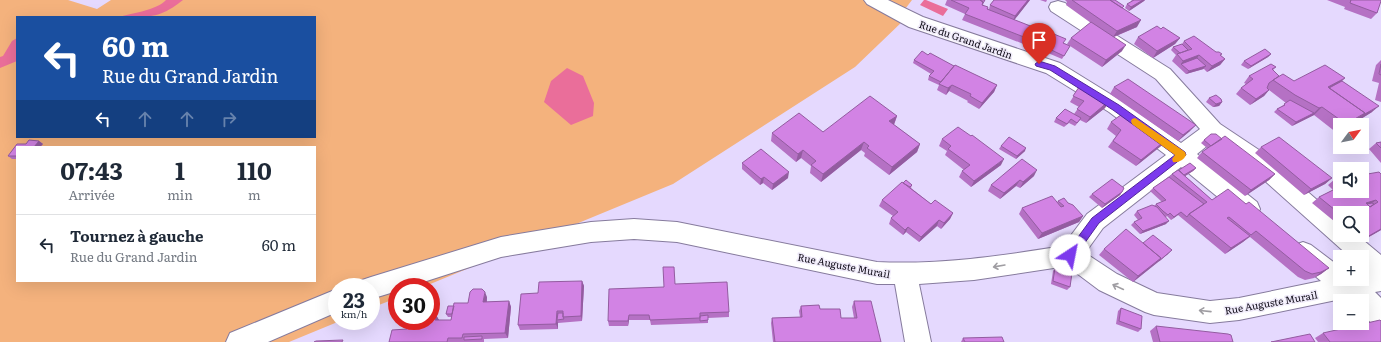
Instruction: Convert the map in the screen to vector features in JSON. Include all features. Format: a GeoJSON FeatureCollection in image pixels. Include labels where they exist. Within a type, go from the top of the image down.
{"type":"FeatureCollection","features":[{"type":"Feature","properties":{"kind":"street","name":"Rue du Grand Jardin"},"geometry":{"type":"LineString","coordinates":[[873,0],[916,22],[1053,68],[1116,107],[1182,155],[1262,219]]}},
{"type":"Feature","properties":{"kind":"street"},"geometry":{"type":"LineString","coordinates":[[1058,7],[1163,74],[1213,130],[1254,158],[1333,227]]}},
{"type":"Feature","properties":{"kind":"street"},"geometry":{"type":"LineString","coordinates":[[1070,255],[1095,221],[1213,130]]}},
{"type":"Feature","properties":{"kind":"street","name":"Rue Auguste Murail"},"geometry":{"type":"LineString","coordinates":[[380,285],[501,247],[591,232],[634,228],[677,232],[877,273],[905,275],[977,270],[1070,255],[1108,282],[1154,304],[1210,312],[1239,309],[1381,280]]}},
{"type":"Feature","properties":{"kind":"street"},"geometry":{"type":"LineString","coordinates":[[1286,239],[1330,274],[1361,294],[1381,316]]}},
{"type":"Feature","properties":{"kind":"street"},"geometry":{"type":"LineString","coordinates":[[1350,242],[1381,270]]}},
{"type":"Feature","properties":{"kind":"street"},"geometry":{"type":"LineString","coordinates":[[905,275],[918,342]]}},
{"type":"Feature","properties":{"kind":"street"},"geometry":{"type":"LineString","coordinates":[[239,342],[328,304]]}},
{"type":"Feature","properties":{"kind":"shaded area"},"geometry":{"type":"Polygon","coordinates":[[[0,0],[68,0],[97,9],[111,0],[912,0],[899,17],[904,20],[855,67],[673,184],[440,280],[440,278],[388,278],[388,301],[380,305],[380,278],[328,278],[328,326],[289,342],[0,342],[0,0]]]}},
{"type":"Feature","properties":{"kind":"shaded area"},"geometry":{"type":"Polygon","coordinates":[[[166,0],[183,0],[167,11],[153,16],[123,16],[151,9],[166,0]]]}},
{"type":"Feature","properties":{"kind":"shaded area"},"geometry":{"type":"Polygon","coordinates":[[[924,0],[948,9],[943,16],[920,5],[924,0]]]}},
{"type":"Feature","properties":{"kind":"shaded area"},"geometry":{"type":"Polygon","coordinates":[[[16,39],[16,61],[0,68],[0,57],[3,56],[12,41],[16,39]]]}},
{"type":"Feature","properties":{"kind":"shaded area"},"geometry":{"type":"Polygon","coordinates":[[[567,68],[583,76],[594,103],[593,116],[571,125],[544,102],[551,81],[567,68]]]}},
{"type":"Feature","properties":{"kind":"building"},"geometry":{"type":"Polygon","coordinates":[[[951,0],[980,0],[983,2],[982,5],[988,7],[987,9],[1049,32],[1042,42],[1030,37],[1029,39],[965,14],[969,8],[951,0]]]}},
{"type":"Feature","properties":{"kind":"building"},"geometry":{"type":"Polygon","coordinates":[[[994,0],[1028,0],[1015,16],[990,5],[994,0]]]}},
{"type":"Feature","properties":{"kind":"building"},"geometry":{"type":"Polygon","coordinates":[[[1072,0],[1110,0],[1141,20],[1117,31],[1072,0]]]}},
{"type":"Feature","properties":{"kind":"building"},"geometry":{"type":"Polygon","coordinates":[[[1110,0],[1115,0],[1124,6],[1122,8],[1110,0]]]}},
{"type":"Feature","properties":{"kind":"building"},"geometry":{"type":"Polygon","coordinates":[[[1134,0],[1143,0],[1131,7],[1127,4],[1134,0]]]}},
{"type":"Feature","properties":{"kind":"building"},"geometry":{"type":"Polygon","coordinates":[[[1351,0],[1381,1],[1377,13],[1350,3],[1351,0]]]}},
{"type":"Feature","properties":{"kind":"building"},"geometry":{"type":"Polygon","coordinates":[[[1091,22],[1126,45],[1106,60],[1071,38],[1091,22]]]}},
{"type":"Feature","properties":{"kind":"building"},"geometry":{"type":"Polygon","coordinates":[[[1157,26],[1161,29],[1163,27],[1180,38],[1157,51],[1138,37],[1157,26]]]}},
{"type":"Feature","properties":{"kind":"building"},"geometry":{"type":"Polygon","coordinates":[[[1049,32],[1066,39],[1063,43],[1070,46],[1064,56],[1041,45],[1049,32]]]}},
{"type":"Feature","properties":{"kind":"building"},"geometry":{"type":"Polygon","coordinates":[[[1194,36],[1216,52],[1222,54],[1220,55],[1225,59],[1212,66],[1199,55],[1183,61],[1177,54],[1192,49],[1184,41],[1194,36]]]}},
{"type":"Feature","properties":{"kind":"building"},"geometry":{"type":"Polygon","coordinates":[[[1182,44],[1188,50],[1180,53],[1173,47],[1182,44]]]}},
{"type":"Feature","properties":{"kind":"building"},"geometry":{"type":"Polygon","coordinates":[[[1265,49],[1271,54],[1251,66],[1244,61],[1265,49]]]}},
{"type":"Feature","properties":{"kind":"building"},"geometry":{"type":"Polygon","coordinates":[[[922,51],[928,55],[930,53],[954,66],[941,82],[929,76],[934,71],[914,60],[922,51]]]}},
{"type":"Feature","properties":{"kind":"building"},"geometry":{"type":"Polygon","coordinates":[[[1197,58],[1206,66],[1189,71],[1181,64],[1197,58]]]}},
{"type":"Feature","properties":{"kind":"building"},"geometry":{"type":"Polygon","coordinates":[[[1271,64],[1276,67],[1272,69],[1279,76],[1269,83],[1267,88],[1269,90],[1256,99],[1241,88],[1253,79],[1249,76],[1271,64]]]}},
{"type":"Feature","properties":{"kind":"building"},"geometry":{"type":"Polygon","coordinates":[[[1381,64],[1381,75],[1379,74],[1381,64]]]}},
{"type":"Feature","properties":{"kind":"building"},"geometry":{"type":"Polygon","coordinates":[[[955,65],[997,85],[982,103],[970,96],[971,94],[952,85],[948,88],[939,84],[955,65]]]}},
{"type":"Feature","properties":{"kind":"building"},"geometry":{"type":"Polygon","coordinates":[[[1325,65],[1345,78],[1328,87],[1365,113],[1356,118],[1338,118],[1322,107],[1319,108],[1295,95],[1273,80],[1283,74],[1294,81],[1325,65]]]}},
{"type":"Feature","properties":{"kind":"building"},"geometry":{"type":"Polygon","coordinates":[[[1128,79],[1196,125],[1183,135],[1114,87],[1128,79]]]}},
{"type":"Feature","properties":{"kind":"building"},"geometry":{"type":"Polygon","coordinates":[[[1342,81],[1379,106],[1363,115],[1365,113],[1329,88],[1342,81]]]}},
{"type":"Feature","properties":{"kind":"building"},"geometry":{"type":"Polygon","coordinates":[[[1081,84],[1109,101],[1090,117],[1077,109],[1084,101],[1073,96],[1081,84]]]}},
{"type":"Feature","properties":{"kind":"building"},"geometry":{"type":"Polygon","coordinates":[[[1216,95],[1222,102],[1216,104],[1209,98],[1216,95]]]}},
{"type":"Feature","properties":{"kind":"building"},"geometry":{"type":"Polygon","coordinates":[[[870,96],[897,116],[889,121],[920,144],[892,167],[867,148],[869,146],[864,142],[823,174],[811,165],[816,161],[803,150],[798,154],[772,133],[799,113],[823,132],[870,96]]]}},
{"type":"Feature","properties":{"kind":"building"},"geometry":{"type":"Polygon","coordinates":[[[1290,100],[1314,113],[1296,122],[1277,109],[1285,105],[1284,104],[1290,100]]]}},
{"type":"Feature","properties":{"kind":"building"},"geometry":{"type":"Polygon","coordinates":[[[1065,109],[1081,118],[1077,123],[1071,119],[1067,124],[1056,118],[1065,109]]]}},
{"type":"Feature","properties":{"kind":"building"},"geometry":{"type":"Polygon","coordinates":[[[1125,112],[1166,140],[1141,160],[1113,141],[1121,130],[1111,122],[1125,112]]]}},
{"type":"Feature","properties":{"kind":"building"},"geometry":{"type":"Polygon","coordinates":[[[958,127],[971,136],[972,135],[1004,159],[974,181],[962,171],[970,165],[948,149],[951,146],[942,139],[958,127]]]}},
{"type":"Feature","properties":{"kind":"building"},"geometry":{"type":"Polygon","coordinates":[[[1211,134],[1216,134],[1222,139],[1211,146],[1204,140],[1211,134]]]}},
{"type":"Feature","properties":{"kind":"building"},"geometry":{"type":"Polygon","coordinates":[[[1225,136],[1275,174],[1251,190],[1202,152],[1225,136]]]}},
{"type":"Feature","properties":{"kind":"building"},"geometry":{"type":"Polygon","coordinates":[[[1009,137],[1026,148],[1017,156],[1001,146],[1009,137]]]}},
{"type":"Feature","properties":{"kind":"building"},"geometry":{"type":"Polygon","coordinates":[[[1279,137],[1332,178],[1311,189],[1261,147],[1279,137]]]}},
{"type":"Feature","properties":{"kind":"building"},"geometry":{"type":"Polygon","coordinates":[[[29,140],[39,141],[35,146],[16,146],[16,156],[8,156],[17,144],[26,144],[29,140]]]}},
{"type":"Feature","properties":{"kind":"building"},"geometry":{"type":"Polygon","coordinates":[[[1381,142],[1381,148],[1376,143],[1381,142]]]}},
{"type":"Feature","properties":{"kind":"building"},"geometry":{"type":"Polygon","coordinates":[[[761,149],[789,172],[773,184],[764,177],[761,179],[742,163],[761,149]]]}},
{"type":"Feature","properties":{"kind":"building"},"geometry":{"type":"Polygon","coordinates":[[[1022,159],[1037,170],[1023,182],[1020,180],[1004,193],[991,185],[1022,159]]]}},
{"type":"Feature","properties":{"kind":"building"},"geometry":{"type":"Polygon","coordinates":[[[1190,163],[1196,168],[1184,175],[1179,170],[1190,163]]]}},
{"type":"Feature","properties":{"kind":"building"},"geometry":{"type":"Polygon","coordinates":[[[1178,170],[1212,200],[1228,189],[1246,204],[1249,202],[1329,268],[1312,274],[1305,271],[1256,231],[1251,235],[1229,217],[1227,218],[1250,236],[1231,248],[1189,214],[1207,202],[1172,174],[1178,170]]]}},
{"type":"Feature","properties":{"kind":"building"},"geometry":{"type":"Polygon","coordinates":[[[1379,172],[1381,174],[1381,229],[1369,236],[1369,206],[1333,206],[1333,208],[1319,197],[1333,190],[1333,198],[1369,198],[1369,174],[1379,172]],[[1376,200],[1366,203],[1370,207],[1378,202],[1376,200]]]}},
{"type":"Feature","properties":{"kind":"building"},"geometry":{"type":"Polygon","coordinates":[[[1169,177],[1204,204],[1187,217],[1181,212],[1174,217],[1170,213],[1168,215],[1156,204],[1166,200],[1153,188],[1169,177]]]}},
{"type":"Feature","properties":{"kind":"building"},"geometry":{"type":"Polygon","coordinates":[[[1112,179],[1124,188],[1122,192],[1105,204],[1092,194],[1112,179]]]}},
{"type":"Feature","properties":{"kind":"building"},"geometry":{"type":"Polygon","coordinates":[[[906,180],[912,185],[910,187],[903,183],[906,180]]]}},
{"type":"Feature","properties":{"kind":"building"},"geometry":{"type":"Polygon","coordinates":[[[902,182],[931,204],[935,200],[953,213],[944,223],[939,220],[921,237],[908,227],[905,230],[891,218],[898,212],[882,200],[902,182]]]}},
{"type":"Feature","properties":{"kind":"building"},"geometry":{"type":"Polygon","coordinates":[[[1052,196],[1061,207],[1064,206],[1058,201],[1064,198],[1083,216],[1042,233],[1022,208],[1052,196]]]}},
{"type":"Feature","properties":{"kind":"building"},"geometry":{"type":"Polygon","coordinates":[[[1372,203],[1374,204],[1370,207],[1367,204],[1372,203]]]}},
{"type":"Feature","properties":{"kind":"building"},"geometry":{"type":"Polygon","coordinates":[[[1152,205],[1157,207],[1169,221],[1143,231],[1134,222],[1142,218],[1137,211],[1152,205]]]}},
{"type":"Feature","properties":{"kind":"building"},"geometry":{"type":"Polygon","coordinates":[[[1126,229],[1161,258],[1138,276],[1104,249],[1126,229]]]}},
{"type":"Feature","properties":{"kind":"building"},"geometry":{"type":"Polygon","coordinates":[[[1153,235],[1172,250],[1159,261],[1161,258],[1143,243],[1153,235]]]}},
{"type":"Feature","properties":{"kind":"building"},"geometry":{"type":"Polygon","coordinates":[[[663,267],[674,267],[675,284],[727,282],[729,312],[700,313],[700,318],[650,320],[649,315],[629,315],[628,321],[608,321],[609,289],[664,287],[663,267]]]}},
{"type":"Feature","properties":{"kind":"building"},"geometry":{"type":"Polygon","coordinates":[[[1055,268],[1072,273],[1070,287],[1053,281],[1055,268]]]}},
{"type":"Feature","properties":{"kind":"building"},"geometry":{"type":"Polygon","coordinates":[[[582,281],[581,316],[563,317],[563,311],[557,311],[556,324],[518,325],[521,294],[538,293],[539,282],[582,281]]]}},
{"type":"Feature","properties":{"kind":"building"},"geometry":{"type":"Polygon","coordinates":[[[473,289],[482,289],[485,292],[483,302],[509,301],[505,333],[463,334],[462,338],[448,338],[447,342],[389,342],[392,330],[440,330],[440,320],[451,320],[454,303],[468,303],[470,292],[473,289]]]}},
{"type":"Feature","properties":{"kind":"building"},"geometry":{"type":"Polygon","coordinates":[[[854,301],[871,301],[881,342],[775,342],[772,318],[802,317],[801,306],[819,305],[820,309],[840,309],[841,318],[857,318],[854,301]]]}},
{"type":"Feature","properties":{"kind":"building"},"geometry":{"type":"Polygon","coordinates":[[[448,306],[454,306],[452,314],[446,314],[448,306]]]}},
{"type":"Feature","properties":{"kind":"building"},"geometry":{"type":"Polygon","coordinates":[[[1121,308],[1142,316],[1141,329],[1119,321],[1121,308]]]}},
{"type":"Feature","properties":{"kind":"building"},"geometry":{"type":"Polygon","coordinates":[[[558,313],[563,313],[564,319],[557,320],[558,313]]]}},
{"type":"Feature","properties":{"kind":"building"},"geometry":{"type":"Polygon","coordinates":[[[708,315],[708,320],[700,321],[700,316],[708,315]]]}},
{"type":"Feature","properties":{"kind":"building"},"geometry":{"type":"Polygon","coordinates":[[[1381,321],[1381,342],[1330,342],[1323,333],[1336,330],[1369,330],[1369,323],[1381,321]]]}},
{"type":"Feature","properties":{"kind":"building"},"geometry":{"type":"Polygon","coordinates":[[[1156,326],[1228,334],[1231,335],[1233,342],[1160,342],[1156,326]]]}},
{"type":"Feature","properties":{"kind":"building"},"geometry":{"type":"Polygon","coordinates":[[[1310,334],[1315,342],[1271,342],[1310,334]]]}},
{"type":"Feature","properties":{"kind":"building"},"geometry":{"type":"Polygon","coordinates":[[[482,336],[482,339],[464,340],[464,337],[482,336]]]}},
{"type":"Feature","properties":{"kind":"building"},"geometry":{"type":"Polygon","coordinates":[[[1002,337],[1004,342],[965,342],[963,338],[1002,337]]]}},
{"type":"Feature","properties":{"kind":"building"},"geometry":{"type":"Polygon","coordinates":[[[343,340],[342,342],[314,342],[316,341],[343,340]]]}},
{"type":"Feature","properties":{"kind":"slow traffic"},"geometry":{"type":"LineString","coordinates":[[1135,121],[1182,155],[1176,159]]}},
{"type":"Feature","properties":{"kind":"route"},"geometry":{"type":"LineString","coordinates":[[1039,64],[1053,68],[1116,107],[1182,155],[1095,221],[1070,255]]}}]}
